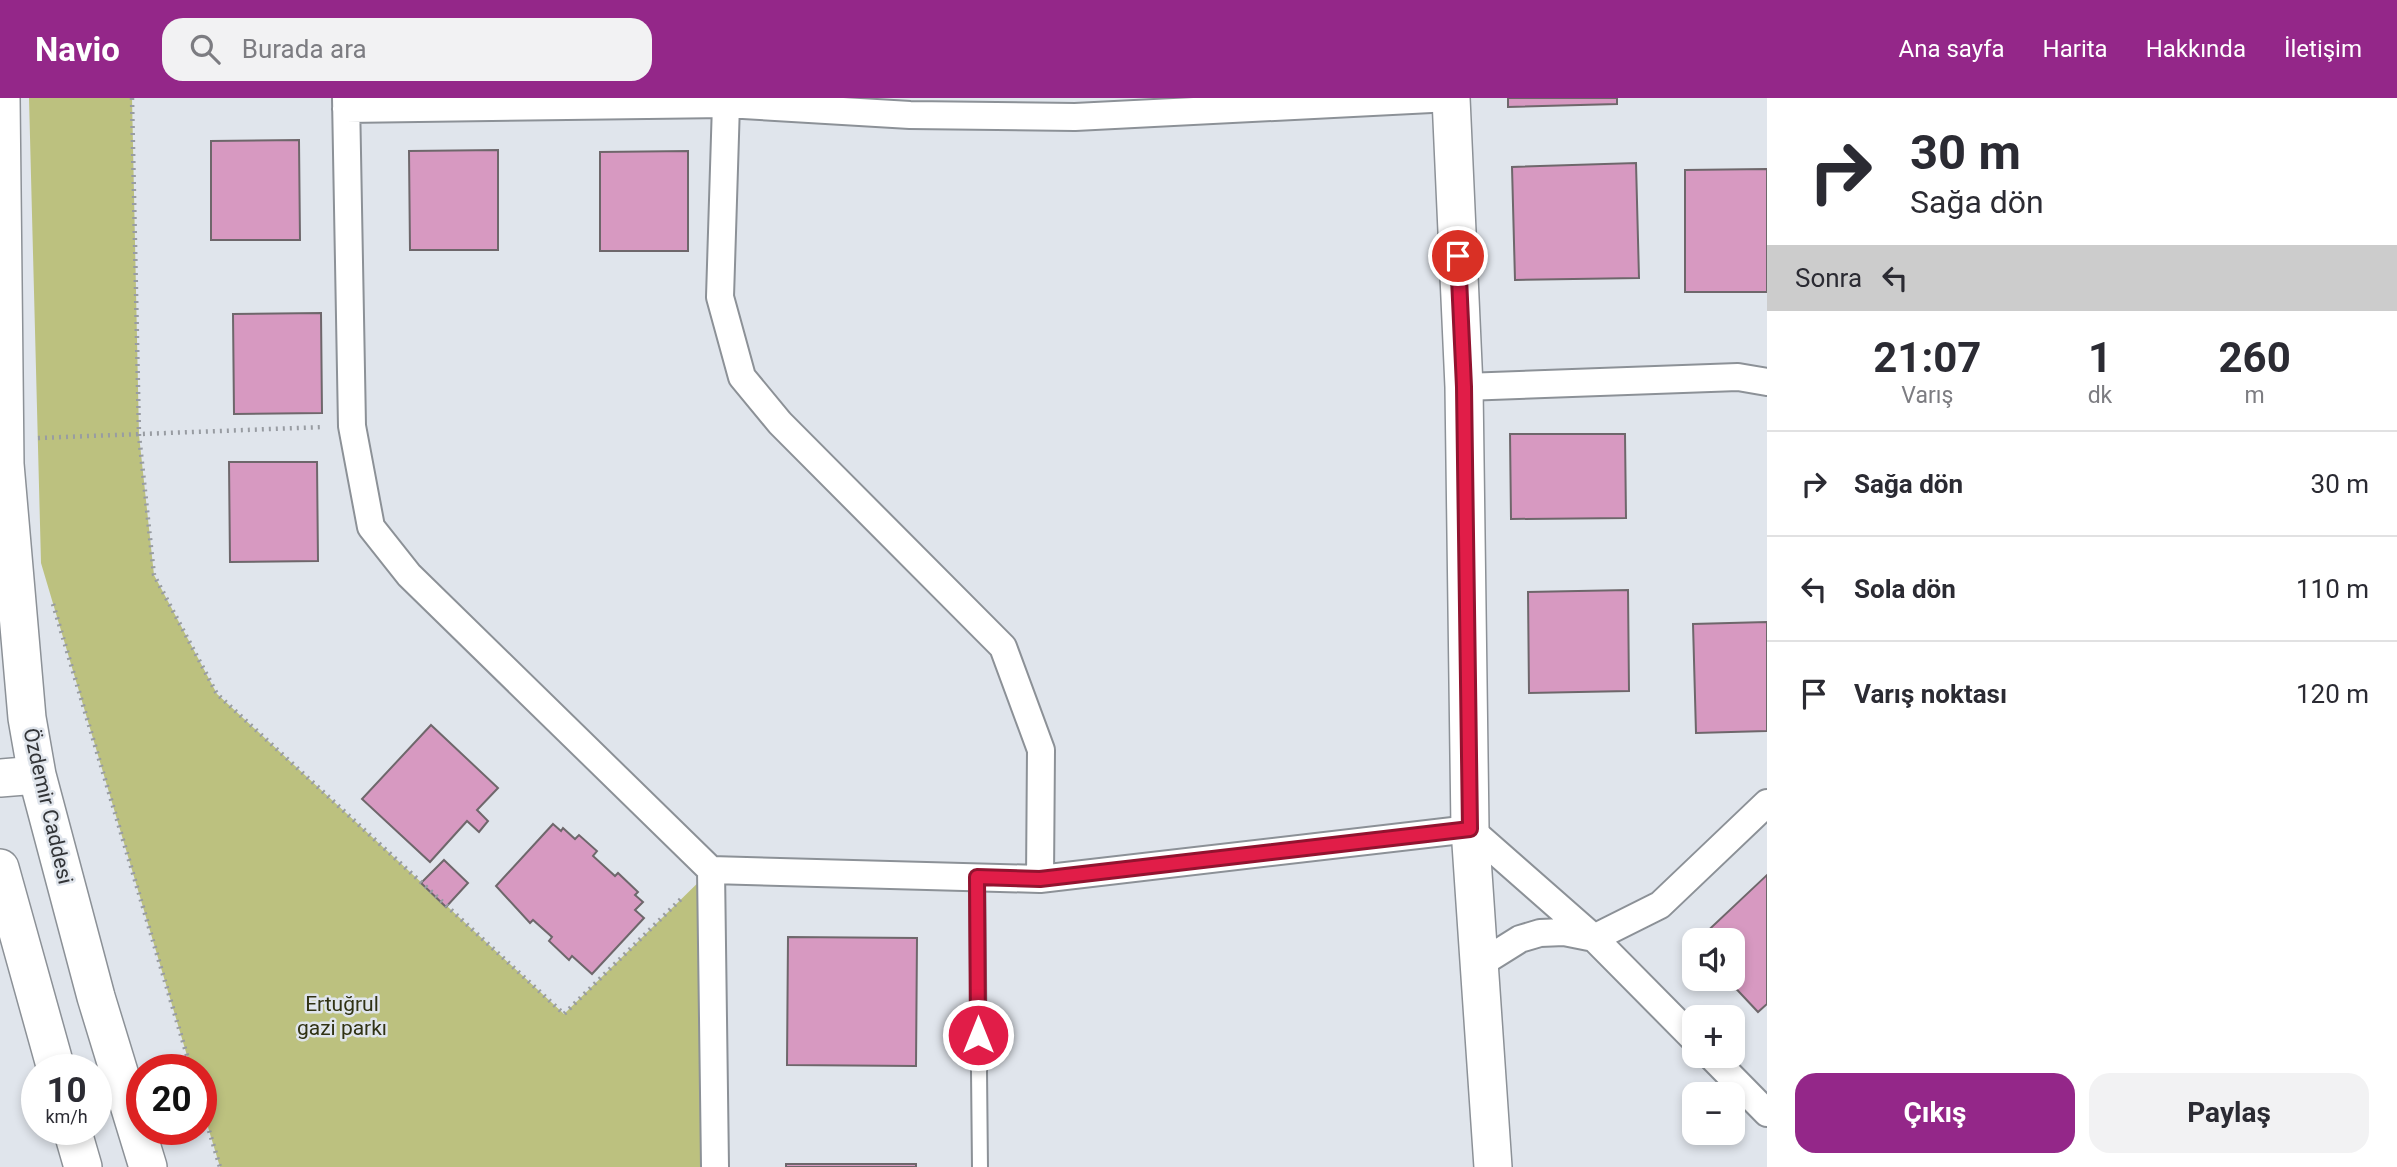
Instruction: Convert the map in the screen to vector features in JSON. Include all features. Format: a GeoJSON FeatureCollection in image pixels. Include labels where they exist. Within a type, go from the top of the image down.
{"type":"FeatureCollection","features":[{"type":"Feature","properties":{"kind":"main road","name":"Özdemir Caddesi"},"geometry":{"type":"LineString","coordinates":[[1,98],[5,464],[14,718],[37,775],[96,997],[148,1167]]}},
{"type":"Feature","properties":{"kind":"main road"},"geometry":{"type":"LineString","coordinates":[[1451,98],[1464,387],[1470,829],[1493,1167]]}},
{"type":"Feature","properties":{"kind":"main road"},"geometry":{"type":"LineString","coordinates":[[0,778],[37,775]]}},
{"type":"Feature","properties":{"kind":"main road"},"geometry":{"type":"LineString","coordinates":[[0,868],[10,925],[51,1054]]}},
{"type":"Feature","properties":{"kind":"main road"},"geometry":{"type":"LineString","coordinates":[[77,1145],[83,1167]]}},
{"type":"Feature","properties":{"kind":"street"},"geometry":{"type":"LineString","coordinates":[[1451,98],[1075,107],[346,104],[352,426],[371,527],[409,575],[711,870],[1040,879],[1470,829],[1594,938],[1682,1027]]}},
{"type":"Feature","properties":{"kind":"street"},"geometry":{"type":"LineString","coordinates":[[726,104],[720,297],[742,377],[780,423],[1003,647],[1041,750],[1040,879]]}},
{"type":"Feature","properties":{"kind":"street"},"geometry":{"type":"LineString","coordinates":[[1464,387],[1738,377],[1767,382]]}},
{"type":"Feature","properties":{"kind":"street"},"geometry":{"type":"LineString","coordinates":[[1480,964],[1499,949],[1540,933],[1564,932],[1594,938],[1660,905],[1767,803]]}},
{"type":"Feature","properties":{"kind":"street"},"geometry":{"type":"LineString","coordinates":[[711,870],[715,1167]]}},
{"type":"Feature","properties":{"kind":"street"},"geometry":{"type":"LineString","coordinates":[[1723,1068],[1767,1113]]}},
{"type":"Feature","properties":{"kind":"lane"},"geometry":{"type":"LineString","coordinates":[[977,877],[980,1167]]}},
{"type":"Feature","properties":{"kind":"path"},"geometry":{"type":"LineString","coordinates":[[132,98],[139,435],[154,575],[217,694],[564,1014],[711,870]]}},
{"type":"Feature","properties":{"kind":"path"},"geometry":{"type":"LineString","coordinates":[[37,425],[38,452]]}},
{"type":"Feature","properties":{"kind":"path"},"geometry":{"type":"LineString","coordinates":[[38,438],[352,426]]}},
{"type":"Feature","properties":{"kind":"path"},"geometry":{"type":"LineString","coordinates":[[53,603],[187,1054]]}},
{"type":"Feature","properties":{"kind":"path"},"geometry":{"type":"LineString","coordinates":[[213,1145],[220,1167]]}},
{"type":"Feature","properties":{"kind":"green space","name":"Ertuğrul gazi parkı"},"geometry":{"type":"Polygon","coordinates":[[[29,98],[132,98],[139,435],[154,575],[217,694],[564,1014],[711,870],[715,1167],[220,1167],[213,1145],[217,1145],[217,1054],[187,1054],[41,563],[29,98]]]}},
{"type":"Feature","properties":{"kind":"building"},"geometry":{"type":"Polygon","coordinates":[[[1508,98],[1617,98],[1617,104],[1508,107],[1508,98]]]}},
{"type":"Feature","properties":{"kind":"building"},"geometry":{"type":"Polygon","coordinates":[[[299,140],[300,240],[211,240],[211,141],[299,140]]]}},
{"type":"Feature","properties":{"kind":"building"},"geometry":{"type":"Polygon","coordinates":[[[498,150],[498,250],[410,250],[409,151],[498,150]]]}},
{"type":"Feature","properties":{"kind":"building"},"geometry":{"type":"Polygon","coordinates":[[[688,151],[688,251],[600,251],[600,152],[688,151]]]}},
{"type":"Feature","properties":{"kind":"building"},"geometry":{"type":"Polygon","coordinates":[[[1636,163],[1639,278],[1515,280],[1512,167],[1636,163]]]}},
{"type":"Feature","properties":{"kind":"building"},"geometry":{"type":"Polygon","coordinates":[[[1767,169],[1767,292],[1685,292],[1685,170],[1767,169]]]}},
{"type":"Feature","properties":{"kind":"building"},"geometry":{"type":"Polygon","coordinates":[[[321,313],[322,413],[234,414],[233,314],[321,313]]]}},
{"type":"Feature","properties":{"kind":"building"},"geometry":{"type":"Polygon","coordinates":[[[1510,434],[1625,434],[1626,518],[1511,519],[1510,434]]]}},
{"type":"Feature","properties":{"kind":"building"},"geometry":{"type":"Polygon","coordinates":[[[229,462],[317,462],[318,561],[230,562],[229,462]]]}},
{"type":"Feature","properties":{"kind":"building"},"geometry":{"type":"Polygon","coordinates":[[[1628,590],[1629,691],[1529,693],[1528,592],[1628,590]]]}},
{"type":"Feature","properties":{"kind":"building"},"geometry":{"type":"Polygon","coordinates":[[[1767,622],[1767,731],[1696,733],[1693,624],[1767,622]]]}},
{"type":"Feature","properties":{"kind":"building"},"geometry":{"type":"Polygon","coordinates":[[[431,725],[498,788],[477,810],[488,821],[479,832],[467,821],[430,862],[362,799],[431,725]]]}},
{"type":"Feature","properties":{"kind":"building"},"geometry":{"type":"Polygon","coordinates":[[[553,824],[561,831],[563,828],[575,839],[579,835],[597,851],[593,856],[615,876],[618,873],[638,892],[635,895],[643,902],[635,910],[644,918],[592,974],[572,956],[569,960],[549,941],[552,937],[533,920],[530,923],[496,886],[553,824]]]}},
{"type":"Feature","properties":{"kind":"building"},"geometry":{"type":"Polygon","coordinates":[[[444,860],[468,883],[446,907],[421,883],[444,860]]]}},
{"type":"Feature","properties":{"kind":"building"},"geometry":{"type":"Polygon","coordinates":[[[1767,875],[1767,1004],[1758,1012],[1738,991],[1745,991],[1745,928],[1711,928],[1767,875]]]}},
{"type":"Feature","properties":{"kind":"building"},"geometry":{"type":"Polygon","coordinates":[[[788,937],[917,938],[916,1066],[787,1065],[788,937]]]}},
{"type":"Feature","properties":{"kind":"building"},"geometry":{"type":"Polygon","coordinates":[[[786,1164],[916,1164],[916,1167],[786,1167],[786,1164]]]}},
{"type":"Feature","properties":{"kind":"route"},"geometry":{"type":"LineString","coordinates":[[978,1035],[977,877],[1040,879],[1470,829],[1464,387],[1458,256]]}}]}
